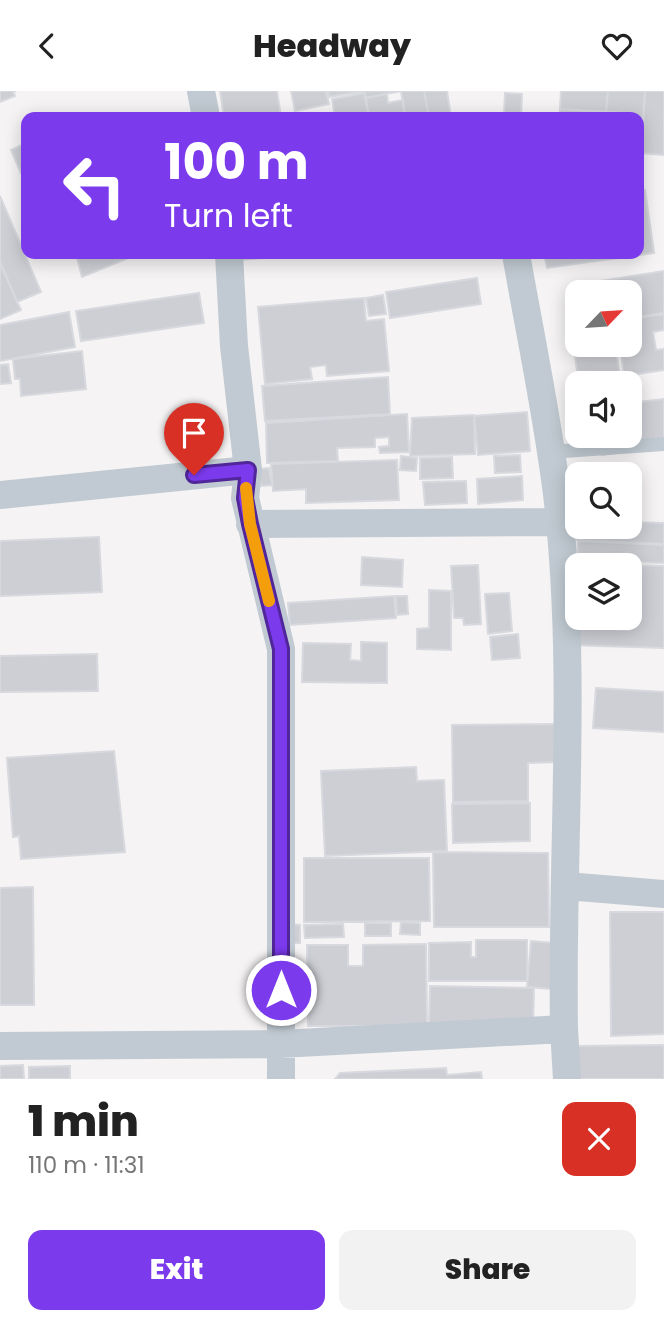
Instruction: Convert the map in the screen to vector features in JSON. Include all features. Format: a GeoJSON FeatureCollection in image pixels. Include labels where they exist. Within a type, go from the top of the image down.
{"type":"FeatureCollection","features":[{"type":"Feature","properties":{"kind":"street"},"geometry":{"type":"LineString","coordinates":[[201,91],[205,112]]}},
{"type":"Feature","properties":{"kind":"street"},"geometry":{"type":"LineString","coordinates":[[229,259],[234,346],[248,470],[245,498],[281,649],[281,1079]]}},
{"type":"Feature","properties":{"kind":"street"},"geometry":{"type":"LineString","coordinates":[[517,259],[550,452],[559,522],[566,649],[566,1079]]}},
{"type":"Feature","properties":{"kind":"street"},"geometry":{"type":"LineString","coordinates":[[0,495],[248,470]]}},
{"type":"Feature","properties":{"kind":"street"},"geometry":{"type":"LineString","coordinates":[[250,524],[559,522]]}},
{"type":"Feature","properties":{"kind":"street"},"geometry":{"type":"LineString","coordinates":[[566,885],[664,894]]}},
{"type":"Feature","properties":{"kind":"street"},"geometry":{"type":"LineString","coordinates":[[0,1046],[280,1044],[564,1029]]}},
{"type":"Feature","properties":{"kind":"lane"},"geometry":{"type":"LineString","coordinates":[[550,452],[664,444]]}},
{"type":"Feature","properties":{"kind":"building"},"geometry":{"type":"Polygon","coordinates":[[[0,91],[16,91],[13,92],[15,96],[0,102],[0,91]]]}},
{"type":"Feature","properties":{"kind":"building"},"geometry":{"type":"Polygon","coordinates":[[[220,91],[277,91],[280,112],[223,112],[220,91]]]}},
{"type":"Feature","properties":{"kind":"building"},"geometry":{"type":"Polygon","coordinates":[[[291,91],[326,91],[329,104],[295,111],[291,91]]]}},
{"type":"Feature","properties":{"kind":"building"},"geometry":{"type":"Polygon","coordinates":[[[328,91],[364,91],[329,97],[328,91]]]}},
{"type":"Feature","properties":{"kind":"building"},"geometry":{"type":"Polygon","coordinates":[[[364,91],[401,91],[365,98],[364,91]]]}},
{"type":"Feature","properties":{"kind":"building"},"geometry":{"type":"Polygon","coordinates":[[[401,91],[424,91],[428,112],[404,112],[401,91]]]}},
{"type":"Feature","properties":{"kind":"building"},"geometry":{"type":"Polygon","coordinates":[[[424,91],[447,91],[450,112],[428,112],[424,91]]]}},
{"type":"Feature","properties":{"kind":"building"},"geometry":{"type":"Polygon","coordinates":[[[561,91],[608,91],[606,112],[560,109],[561,91]]]}},
{"type":"Feature","properties":{"kind":"building"},"geometry":{"type":"Polygon","coordinates":[[[608,91],[645,91],[644,112],[606,112],[608,91]]]}},
{"type":"Feature","properties":{"kind":"building"},"geometry":{"type":"Polygon","coordinates":[[[645,91],[664,91],[664,155],[644,153],[645,91]]]}},
{"type":"Feature","properties":{"kind":"building"},"geometry":{"type":"Polygon","coordinates":[[[365,93],[368,112],[334,112],[332,99],[365,93]]]}},
{"type":"Feature","properties":{"kind":"building"},"geometry":{"type":"Polygon","coordinates":[[[505,93],[522,94],[521,112],[504,112],[505,93]]]}},
{"type":"Feature","properties":{"kind":"building"},"geometry":{"type":"Polygon","coordinates":[[[387,94],[388,103],[403,100],[404,112],[368,112],[365,98],[387,94]]]}},
{"type":"Feature","properties":{"kind":"building"},"geometry":{"type":"Polygon","coordinates":[[[560,109],[610,112],[560,112],[560,109]]]}},
{"type":"Feature","properties":{"kind":"building"},"geometry":{"type":"Polygon","coordinates":[[[21,145],[21,173],[11,150],[21,145]]]}},
{"type":"Feature","properties":{"kind":"building"},"geometry":{"type":"Polygon","coordinates":[[[644,190],[654,253],[644,254],[644,190]]]}},
{"type":"Feature","properties":{"kind":"building"},"geometry":{"type":"Polygon","coordinates":[[[0,196],[21,245],[21,259],[27,259],[41,292],[17,302],[0,261],[0,196]]]}},
{"type":"Feature","properties":{"kind":"building"},"geometry":{"type":"Polygon","coordinates":[[[77,259],[126,259],[82,277],[77,259]]]}},
{"type":"Feature","properties":{"kind":"building"},"geometry":{"type":"Polygon","coordinates":[[[545,259],[611,259],[547,268],[545,259]]]}},
{"type":"Feature","properties":{"kind":"building"},"geometry":{"type":"Polygon","coordinates":[[[0,263],[21,310],[0,319],[0,263]]]}},
{"type":"Feature","properties":{"kind":"building"},"geometry":{"type":"Polygon","coordinates":[[[664,271],[664,313],[642,316],[642,280],[607,280],[664,271]]]}},
{"type":"Feature","properties":{"kind":"building"},"geometry":{"type":"Polygon","coordinates":[[[477,278],[481,304],[390,318],[386,292],[477,278]]]}},
{"type":"Feature","properties":{"kind":"building"},"geometry":{"type":"Polygon","coordinates":[[[199,293],[204,323],[81,341],[76,311],[199,293]]]}},
{"type":"Feature","properties":{"kind":"building"},"geometry":{"type":"Polygon","coordinates":[[[383,295],[386,314],[369,316],[366,298],[383,295]]]}},
{"type":"Feature","properties":{"kind":"building"},"geometry":{"type":"Polygon","coordinates":[[[364,298],[366,321],[384,319],[389,371],[327,376],[326,365],[310,367],[312,379],[265,384],[258,307],[364,298]]]}},
{"type":"Feature","properties":{"kind":"building"},"geometry":{"type":"Polygon","coordinates":[[[69,312],[75,347],[0,361],[0,325],[69,312]]]}},
{"type":"Feature","properties":{"kind":"building"},"geometry":{"type":"Polygon","coordinates":[[[664,314],[664,330],[653,332],[656,350],[664,349],[664,370],[642,373],[642,371],[623,371],[622,357],[642,357],[642,317],[664,314]]]}},
{"type":"Feature","properties":{"kind":"building"},"geometry":{"type":"Polygon","coordinates":[[[82,351],[86,389],[21,396],[20,379],[15,379],[13,359],[82,351]]]}},
{"type":"Feature","properties":{"kind":"building"},"geometry":{"type":"Polygon","coordinates":[[[575,357],[617,357],[619,371],[577,371],[575,357]]]}},
{"type":"Feature","properties":{"kind":"building"},"geometry":{"type":"Polygon","coordinates":[[[8,364],[11,383],[0,384],[0,365],[8,364]]]}},
{"type":"Feature","properties":{"kind":"building"},"geometry":{"type":"Polygon","coordinates":[[[388,377],[390,414],[265,421],[262,386],[388,377]]]}},
{"type":"Feature","properties":{"kind":"building"},"geometry":{"type":"Polygon","coordinates":[[[664,399],[664,446],[602,455],[601,448],[642,448],[642,402],[664,399]]]}},
{"type":"Feature","properties":{"kind":"building"},"geometry":{"type":"Polygon","coordinates":[[[527,412],[530,451],[478,455],[474,416],[527,412]]]}},
{"type":"Feature","properties":{"kind":"building"},"geometry":{"type":"Polygon","coordinates":[[[407,414],[409,452],[380,453],[379,447],[389,446],[389,437],[375,438],[375,447],[337,448],[338,461],[267,463],[266,423],[407,414]]]}},
{"type":"Feature","properties":{"kind":"building"},"geometry":{"type":"Polygon","coordinates":[[[474,415],[475,454],[410,456],[412,418],[474,415]]]}},
{"type":"Feature","properties":{"kind":"building"},"geometry":{"type":"Polygon","coordinates":[[[520,455],[521,472],[495,473],[494,456],[520,455]]]}},
{"type":"Feature","properties":{"kind":"building"},"geometry":{"type":"Polygon","coordinates":[[[401,456],[417,458],[416,471],[400,470],[401,456]]]}},
{"type":"Feature","properties":{"kind":"building"},"geometry":{"type":"Polygon","coordinates":[[[452,457],[453,478],[420,479],[420,458],[452,457]]]}},
{"type":"Feature","properties":{"kind":"building"},"geometry":{"type":"Polygon","coordinates":[[[397,460],[399,500],[306,503],[306,489],[273,491],[271,464],[397,460]]]}},
{"type":"Feature","properties":{"kind":"building"},"geometry":{"type":"Polygon","coordinates":[[[269,468],[272,485],[261,486],[259,469],[269,468]]]}},
{"type":"Feature","properties":{"kind":"building"},"geometry":{"type":"Polygon","coordinates":[[[522,476],[523,500],[478,504],[477,479],[522,476]]]}},
{"type":"Feature","properties":{"kind":"building"},"geometry":{"type":"Polygon","coordinates":[[[466,481],[467,503],[425,505],[423,482],[466,481]]]}},
{"type":"Feature","properties":{"kind":"building"},"geometry":{"type":"Polygon","coordinates":[[[642,522],[664,523],[664,544],[577,540],[642,539],[642,522]]]}},
{"type":"Feature","properties":{"kind":"building"},"geometry":{"type":"Polygon","coordinates":[[[99,537],[102,592],[0,596],[0,541],[99,537]]]}},
{"type":"Feature","properties":{"kind":"building"},"geometry":{"type":"Polygon","coordinates":[[[578,541],[664,545],[664,563],[642,562],[642,553],[577,553],[578,541]]]}},
{"type":"Feature","properties":{"kind":"building"},"geometry":{"type":"Polygon","coordinates":[[[362,557],[403,560],[402,587],[361,585],[362,557]]]}},
{"type":"Feature","properties":{"kind":"building"},"geometry":{"type":"Polygon","coordinates":[[[478,565],[481,624],[464,625],[463,618],[454,618],[451,566],[478,565]]]}},
{"type":"Feature","properties":{"kind":"building"},"geometry":{"type":"Polygon","coordinates":[[[642,565],[664,566],[664,648],[574,645],[574,630],[642,630],[642,565]]]}},
{"type":"Feature","properties":{"kind":"building"},"geometry":{"type":"Polygon","coordinates":[[[429,590],[451,591],[451,650],[417,649],[417,629],[429,628],[429,590]]]}},
{"type":"Feature","properties":{"kind":"building"},"geometry":{"type":"Polygon","coordinates":[[[509,593],[512,631],[488,634],[485,594],[509,593]]]}},
{"type":"Feature","properties":{"kind":"building"},"geometry":{"type":"Polygon","coordinates":[[[394,596],[396,618],[290,625],[288,603],[394,596]]]}},
{"type":"Feature","properties":{"kind":"building"},"geometry":{"type":"Polygon","coordinates":[[[396,596],[407,596],[408,614],[397,615],[396,596]]]}},
{"type":"Feature","properties":{"kind":"building"},"geometry":{"type":"Polygon","coordinates":[[[518,634],[520,658],[492,660],[490,637],[518,634]]]}},
{"type":"Feature","properties":{"kind":"building"},"geometry":{"type":"Polygon","coordinates":[[[361,642],[387,643],[387,683],[302,682],[303,643],[351,644],[350,660],[361,661],[361,642]]]}},
{"type":"Feature","properties":{"kind":"building"},"geometry":{"type":"Polygon","coordinates":[[[97,654],[98,691],[0,692],[0,656],[97,654]]]}},
{"type":"Feature","properties":{"kind":"building"},"geometry":{"type":"Polygon","coordinates":[[[596,688],[664,692],[664,732],[593,728],[596,688]]]}},
{"type":"Feature","properties":{"kind":"building"},"geometry":{"type":"Polygon","coordinates":[[[557,724],[558,762],[528,763],[528,801],[453,802],[452,725],[557,724]]]}},
{"type":"Feature","properties":{"kind":"building"},"geometry":{"type":"Polygon","coordinates":[[[114,751],[125,852],[21,859],[19,836],[13,837],[7,758],[114,751]]]}},
{"type":"Feature","properties":{"kind":"building"},"geometry":{"type":"Polygon","coordinates":[[[416,767],[417,781],[444,780],[447,851],[325,856],[321,771],[416,767]]]}},
{"type":"Feature","properties":{"kind":"building"},"geometry":{"type":"Polygon","coordinates":[[[530,803],[530,841],[453,843],[452,804],[530,803]]]}},
{"type":"Feature","properties":{"kind":"building"},"geometry":{"type":"Polygon","coordinates":[[[433,852],[548,853],[549,927],[434,927],[433,852]]]}},
{"type":"Feature","properties":{"kind":"building"},"geometry":{"type":"Polygon","coordinates":[[[304,858],[429,858],[430,921],[304,922],[304,858]]]}},
{"type":"Feature","properties":{"kind":"building"},"geometry":{"type":"Polygon","coordinates":[[[33,887],[34,1005],[0,1005],[0,888],[33,887]]]}},
{"type":"Feature","properties":{"kind":"building"},"geometry":{"type":"Polygon","coordinates":[[[610,912],[664,912],[664,1034],[611,1036],[610,912]]]}},
{"type":"Feature","properties":{"kind":"building"},"geometry":{"type":"Polygon","coordinates":[[[401,922],[420,923],[420,935],[400,934],[401,922]]]}},
{"type":"Feature","properties":{"kind":"building"},"geometry":{"type":"Polygon","coordinates":[[[365,923],[391,923],[391,936],[365,936],[365,923]]]}},
{"type":"Feature","properties":{"kind":"building"},"geometry":{"type":"Polygon","coordinates":[[[286,924],[300,925],[300,943],[287,943],[286,924]]]}},
{"type":"Feature","properties":{"kind":"building"},"geometry":{"type":"Polygon","coordinates":[[[343,924],[344,937],[305,938],[304,925],[343,924]]]}},
{"type":"Feature","properties":{"kind":"building"},"geometry":{"type":"Polygon","coordinates":[[[476,940],[527,940],[527,981],[429,981],[429,943],[471,942],[471,957],[476,957],[476,940]]]}},
{"type":"Feature","properties":{"kind":"building"},"geometry":{"type":"Polygon","coordinates":[[[531,941],[555,943],[551,989],[527,987],[531,941]]]}},
{"type":"Feature","properties":{"kind":"building"},"geometry":{"type":"Polygon","coordinates":[[[426,944],[427,1026],[308,1026],[307,945],[348,945],[348,966],[363,966],[363,945],[426,944]]]}},
{"type":"Feature","properties":{"kind":"building"},"geometry":{"type":"Polygon","coordinates":[[[430,986],[534,988],[533,1028],[429,1026],[430,986]]]}},
{"type":"Feature","properties":{"kind":"building"},"geometry":{"type":"Polygon","coordinates":[[[664,1045],[664,1079],[577,1079],[577,1046],[664,1045]]]}},
{"type":"Feature","properties":{"kind":"building"},"geometry":{"type":"Polygon","coordinates":[[[23,1065],[24,1079],[0,1079],[0,1066],[23,1065]]]}},
{"type":"Feature","properties":{"kind":"building"},"geometry":{"type":"Polygon","coordinates":[[[70,1066],[70,1079],[29,1079],[29,1067],[70,1066]]]}},
{"type":"Feature","properties":{"kind":"building"},"geometry":{"type":"Polygon","coordinates":[[[446,1068],[447,1075],[481,1072],[482,1079],[335,1079],[340,1073],[446,1068]]]}},
{"type":"Feature","properties":{"kind":"slow traffic"},"geometry":{"type":"LineString","coordinates":[[246,488],[250,524],[269,601]]}},
{"type":"Feature","properties":{"kind":"route"},"geometry":{"type":"LineString","coordinates":[[194,475],[248,470],[245,498],[281,649],[281,990]]}}]}
